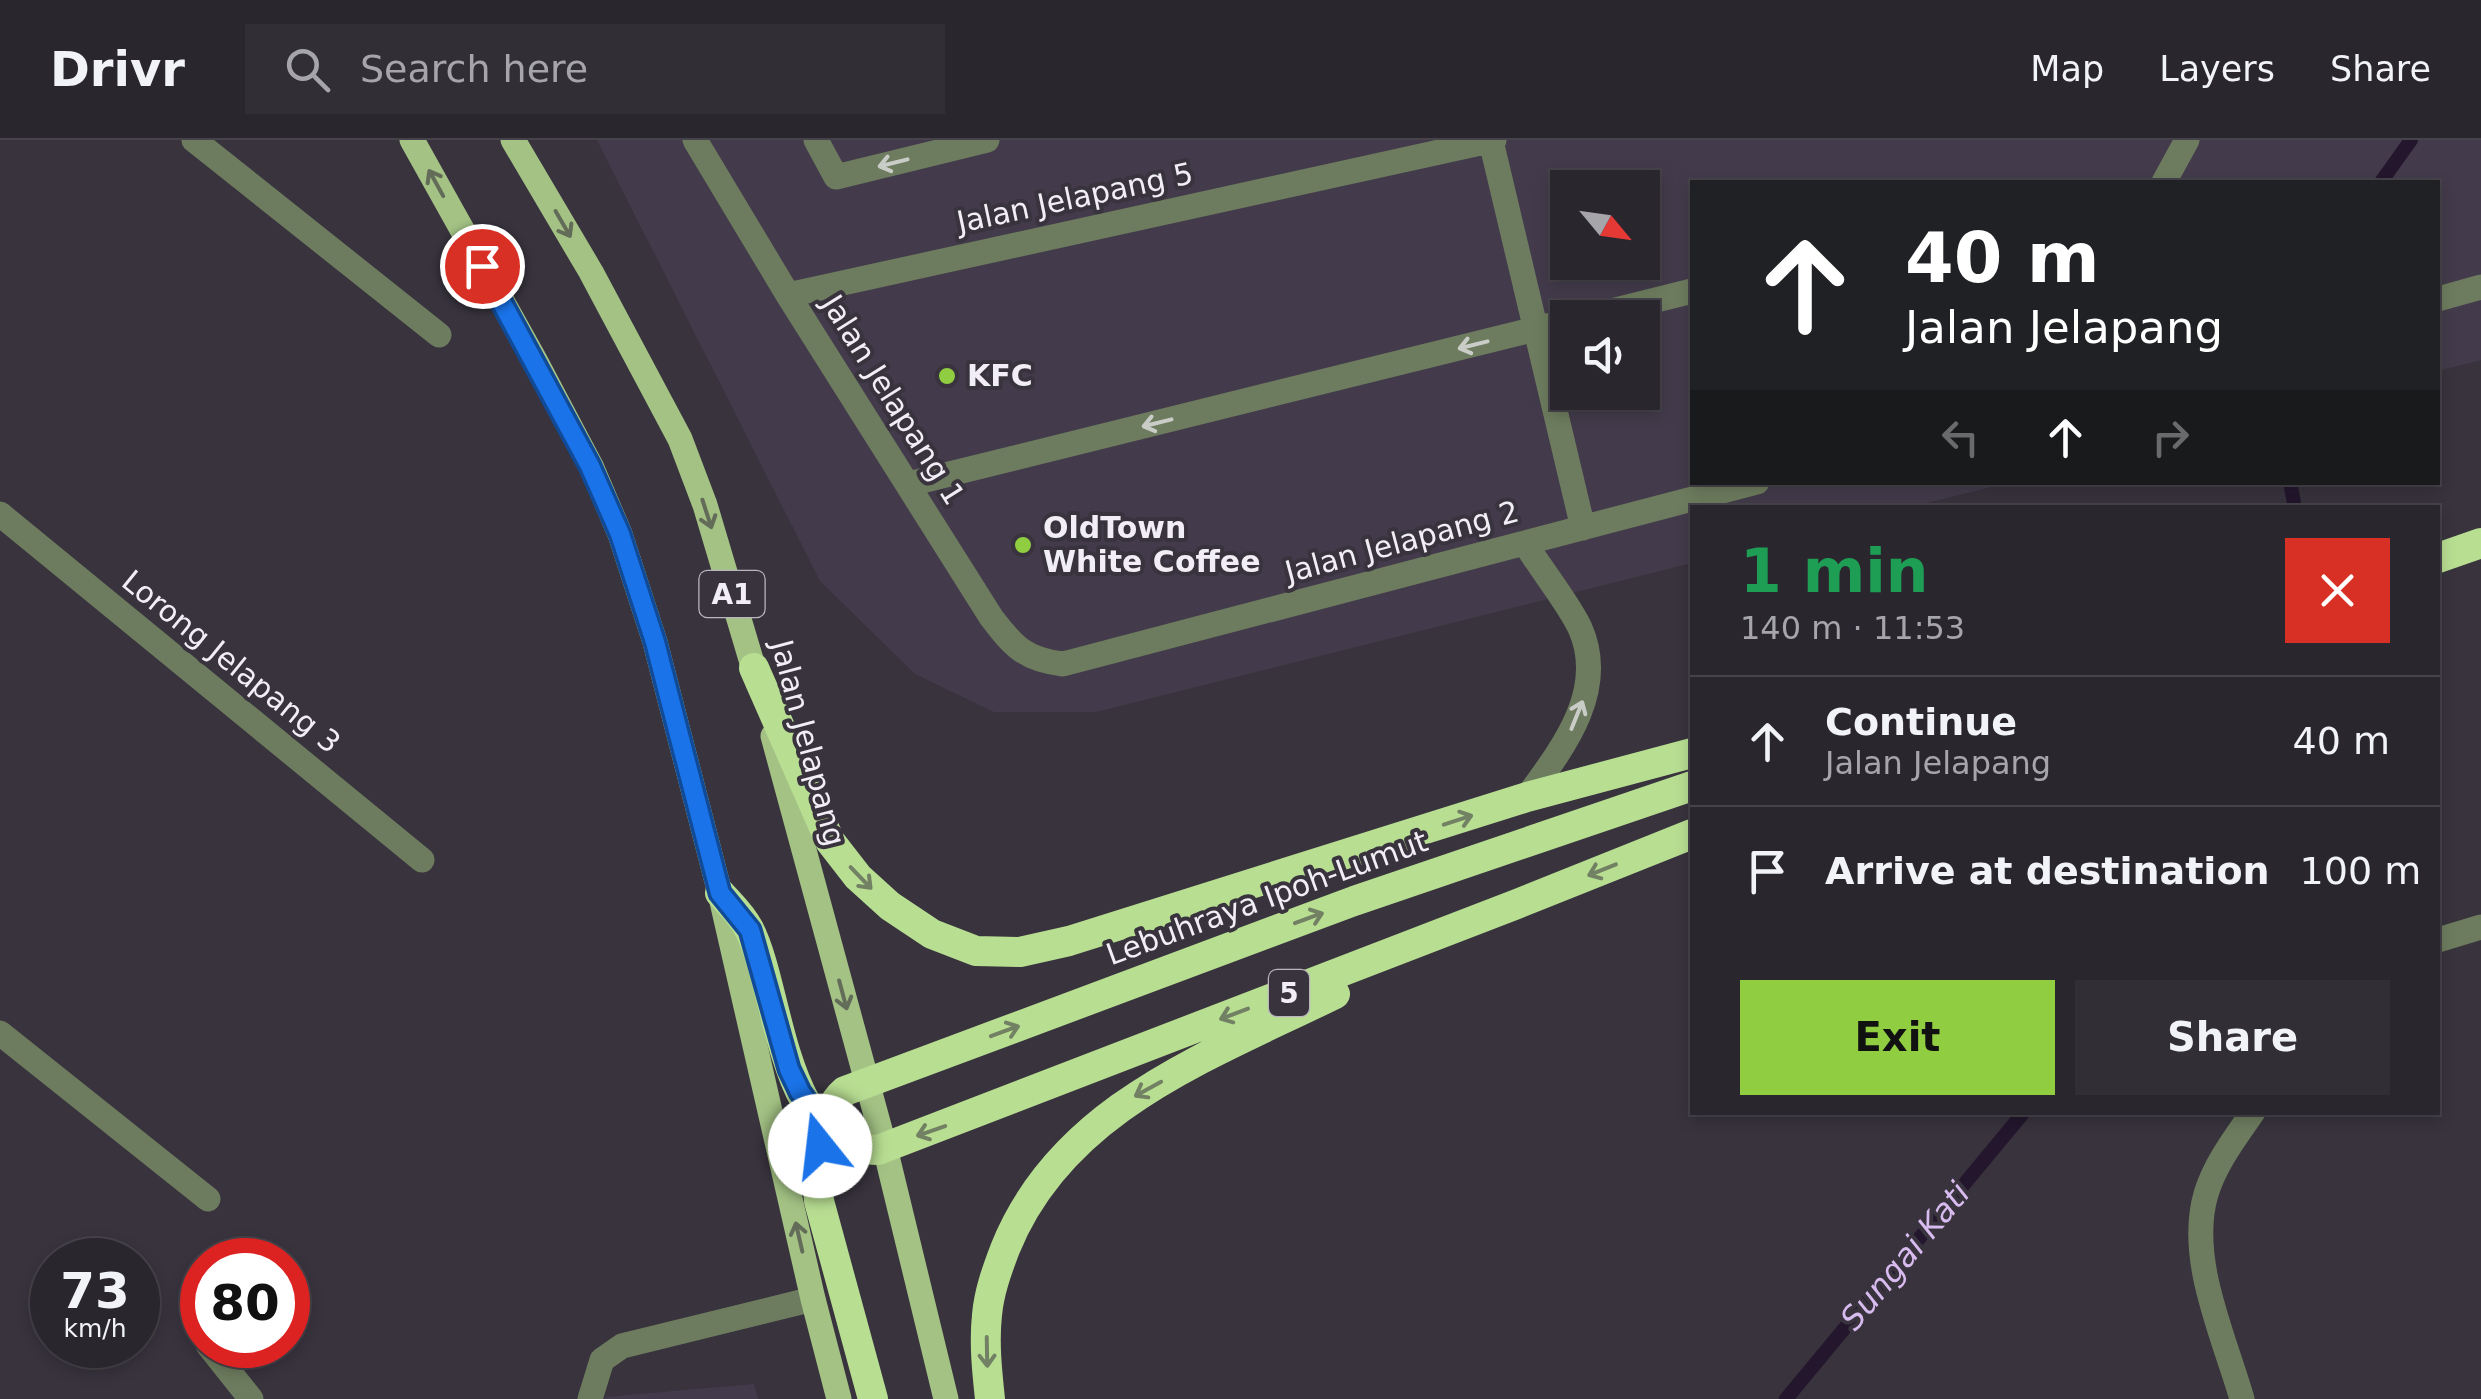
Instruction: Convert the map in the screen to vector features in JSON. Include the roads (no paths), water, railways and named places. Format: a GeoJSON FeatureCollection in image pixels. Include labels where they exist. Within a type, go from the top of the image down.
{"type":"FeatureCollection","features":[{"type":"Feature","properties":{"kind":"highway"},"geometry":{"type":"LineString","coordinates":[[2444,556],[2481,543]]}},
{"type":"Feature","properties":{"kind":"highway"},"geometry":{"type":"LineString","coordinates":[[754,668],[830,841],[858,877],[890,906],[932,934],[976,951],[1020,952],[1069,941],[1527,797],[1690,753]]}},
{"type":"Feature","properties":{"kind":"highway","name":"Lebuhraya Ipoh-Lumut"},"geometry":{"type":"LineString","coordinates":[[867,1081],[1354,901],[1690,787]]}},
{"type":"Feature","properties":{"kind":"highway","name":"5"},"geometry":{"type":"LineString","coordinates":[[885,1148],[1690,835]]}},
{"type":"Feature","properties":{"kind":"highway"},"geometry":{"type":"LineString","coordinates":[[720,893],[750,930],[789,1069],[800,1092],[826,1128],[846,1143],[862,1150],[885,1148]]}},
{"type":"Feature","properties":{"kind":"highway"},"geometry":{"type":"LineString","coordinates":[[990,1399],[987,1313],[996,1271],[1014,1227],[1044,1176],[1080,1139],[1152,1086],[1517,904]]}},
{"type":"Feature","properties":{"kind":"highway","name":"5"},"geometry":{"type":"LineString","coordinates":[[826,1128],[838,1097],[867,1081]]}},
{"type":"Feature","properties":{"kind":"highway"},"geometry":{"type":"LineString","coordinates":[[826,1128],[816,1168],[819,1201],[873,1399]]}},
{"type":"Feature","properties":{"kind":"main road"},"geometry":{"type":"LineString","coordinates":[[412,140],[535,360],[620,534],[655,642],[720,893],[839,1399]]}},
{"type":"Feature","properties":{"kind":"main road","name":"Jalan Jelapang"},"geometry":{"type":"LineString","coordinates":[[513,140],[591,272],[680,439],[705,505],[754,668],[867,1081],[946,1399]]}},
{"type":"Feature","properties":{"kind":"street"},"geometry":{"type":"LineString","coordinates":[[194,140],[439,335]]}},
{"type":"Feature","properties":{"kind":"street","name":"Jalan Jelapang 1"},"geometry":{"type":"LineString","coordinates":[[695,140],[788,294],[1008,638],[1022,653],[1040,662],[1063,664]]}},
{"type":"Feature","properties":{"kind":"street"},"geometry":{"type":"LineString","coordinates":[[816,140],[836,177],[987,140]]}},
{"type":"Feature","properties":{"kind":"street"},"geometry":{"type":"LineString","coordinates":[[1492,140],[1583,528]]}},
{"type":"Feature","properties":{"kind":"street","name":"Jalan Jelapang 5"},"geometry":{"type":"LineString","coordinates":[[788,294],[1492,140]]}},
{"type":"Feature","properties":{"kind":"street"},"geometry":{"type":"LineString","coordinates":[[2160,180],[2187,140]]}},
{"type":"Feature","properties":{"kind":"street"},"geometry":{"type":"LineString","coordinates":[[2440,299],[2481,287]]}},
{"type":"Feature","properties":{"kind":"street"},"geometry":{"type":"LineString","coordinates":[[1659,300],[1690,292]]}},
{"type":"Feature","properties":{"kind":"street"},"geometry":{"type":"LineString","coordinates":[[909,484],[1550,326]]}},
{"type":"Feature","properties":{"kind":"street","name":"Jalan Jelapang 2"},"geometry":{"type":"LineString","coordinates":[[1063,664],[1746,485]]}},
{"type":"Feature","properties":{"kind":"street","name":"Lorong Jelapang 3"},"geometry":{"type":"LineString","coordinates":[[0,514],[422,860]]}},
{"type":"Feature","properties":{"kind":"street"},"geometry":{"type":"LineString","coordinates":[[1525,543],[1579,625],[1590,675],[1580,714],[1559,753],[1527,797]]}},
{"type":"Feature","properties":{"kind":"street"},"geometry":{"type":"LineString","coordinates":[[2440,939],[2481,927]]}},
{"type":"Feature","properties":{"kind":"street"},"geometry":{"type":"LineString","coordinates":[[0,1032],[208,1199]]}},
{"type":"Feature","properties":{"kind":"street"},"geometry":{"type":"LineString","coordinates":[[2242,1399],[2201,1259],[2200,1226],[2207,1193],[2220,1162],[2251,1115]]}},
{"type":"Feature","properties":{"kind":"street"},"geometry":{"type":"LineString","coordinates":[[590,1399],[602,1360],[622,1346],[813,1299]]}},
{"type":"Feature","properties":{"kind":"street"},"geometry":{"type":"LineString","coordinates":[[226,1368],[251,1399]]}},
{"type":"Feature","properties":{"kind":"waterway","name":"Sungai Kati"},"geometry":{"type":"LineString","coordinates":[[2382,180],[2411,140]]}},
{"type":"Feature","properties":{"kind":"waterway","name":"Sungai Kati"},"geometry":{"type":"LineString","coordinates":[[2291,485],[2294,505]]}},
{"type":"Feature","properties":{"kind":"waterway","name":"Sungai Kati"},"geometry":{"type":"LineString","coordinates":[[1786,1399],[2022,1115]]}},
{"type":"Feature","properties":{"kind":"place","name":"KFC"},"geometry":{"type":"Point","coordinates":[947,376]}},
{"type":"Feature","properties":{"kind":"place","name":"OldTown White Coffee"},"geometry":{"type":"Point","coordinates":[1023,545]}}]}
